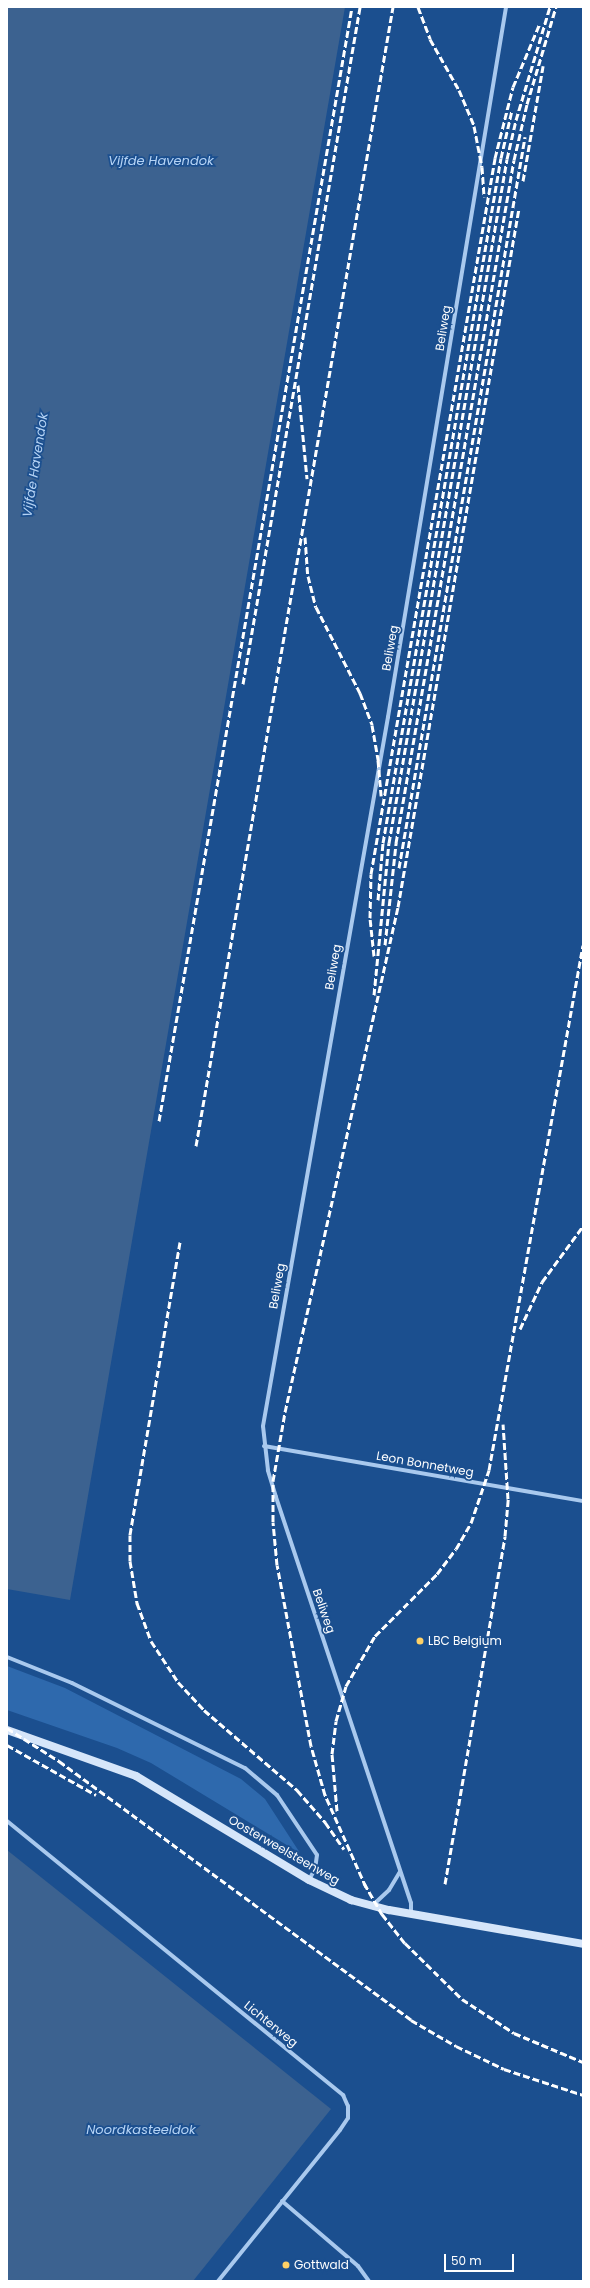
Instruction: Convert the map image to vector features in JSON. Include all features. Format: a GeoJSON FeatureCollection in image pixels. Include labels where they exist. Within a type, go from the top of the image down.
{"type":"FeatureCollection","features":[{"type":"Feature","properties":{"kind":"main road","name":"Oosterweelsteenweg"},"geometry":{"type":"LineString","coordinates":[[9,1732],[102,1762],[136,1776],[309,1880],[347,1898],[372,1906],[411,1914],[583,1944]]}},
{"type":"Feature","properties":{"kind":"street","name":"Beliweg"},"geometry":{"type":"LineString","coordinates":[[411,1914],[411,1903],[276,1496],[264,1446],[264,1418],[391,702],[506,7]]}},
{"type":"Feature","properties":{"kind":"street","name":"Leon Bonnetweg"},"geometry":{"type":"LineString","coordinates":[[264,1446],[583,1501]]}},
{"type":"Feature","properties":{"kind":"street"},"geometry":{"type":"LineString","coordinates":[[7,1657],[72,1682],[245,1768],[278,1795],[317,1855],[315,1869],[309,1880]]}},
{"type":"Feature","properties":{"kind":"street","name":"Lichterweg"},"geometry":{"type":"LineString","coordinates":[[7,1821],[343,2095],[348,2106],[348,2118],[218,2281]]}},
{"type":"Feature","properties":{"kind":"street"},"geometry":{"type":"LineString","coordinates":[[372,1906],[389,1890],[400,1871]]}},
{"type":"Feature","properties":{"kind":"street"},"geometry":{"type":"LineString","coordinates":[[282,2201],[358,2266],[369,2281]]}},
{"type":"Feature","properties":{"kind":"shaded area"},"geometry":{"type":"Polygon","coordinates":[[[7,1666],[65,1688],[241,1779],[265,1799],[300,1853],[151,1763],[117,1748],[7,1710],[7,1666]]]}},
{"type":"Feature","properties":{"kind":"water","name":"Vijfde Havendok"},"geometry":{"type":"Polygon","coordinates":[[[7,7],[345,7],[70,1600],[7,1589],[7,7]]]}},
{"type":"Feature","properties":{"kind":"water","name":"Noordkasteeldok"},"geometry":{"type":"Polygon","coordinates":[[[7,1850],[331,2109],[193,2281],[7,2281],[7,1850]]]}},
{"type":"Feature","properties":{"kind":"railway"},"geometry":{"type":"LineString","coordinates":[[159,1121],[352,7]]}},
{"type":"Feature","properties":{"kind":"railway"},"geometry":{"type":"LineString","coordinates":[[243,684],[360,7]]}},
{"type":"Feature","properties":{"kind":"railway"},"geometry":{"type":"LineString","coordinates":[[196,1146],[393,7]]}},
{"type":"Feature","properties":{"kind":"railway"},"geometry":{"type":"LineString","coordinates":[[418,7],[430,39],[459,90],[474,126],[482,167],[484,197]]}},
{"type":"Feature","properties":{"kind":"railway"},"geometry":{"type":"LineString","coordinates":[[374,995],[389,843],[507,159],[516,120],[550,7]]}},
{"type":"Feature","properties":{"kind":"railway"},"geometry":{"type":"LineString","coordinates":[[385,945],[396,843],[514,160],[527,104],[556,7]]}},
{"type":"Feature","properties":{"kind":"railway"},"geometry":{"type":"LineString","coordinates":[[374,956],[370,918],[371,874],[495,158],[513,87],[540,23]]}},
{"type":"Feature","properties":{"kind":"railway"},"geometry":{"type":"LineString","coordinates":[[523,181],[543,66]]}},
{"type":"Feature","properties":{"kind":"railway"},"geometry":{"type":"LineString","coordinates":[[378,900],[383,843],[501,158],[512,110]]}},
{"type":"Feature","properties":{"kind":"railway"},"geometry":{"type":"LineString","coordinates":[[399,868],[525,137]]}},
{"type":"Feature","properties":{"kind":"railway"},"geometry":{"type":"LineString","coordinates":[[366,1887],[325,1795],[311,1746],[277,1565],[273,1522],[273,1481],[285,1412],[398,907],[519,208]]}},
{"type":"Feature","properties":{"kind":"railway"},"geometry":{"type":"LineString","coordinates":[[298,385],[307,479]]}},
{"type":"Feature","properties":{"kind":"railway"},"geometry":{"type":"LineString","coordinates":[[305,537],[308,576],[316,607],[360,693],[372,725],[378,760],[381,796]]}},
{"type":"Feature","properties":{"kind":"railway"},"geometry":{"type":"LineString","coordinates":[[337,1811],[332,1754],[336,1721],[346,1686],[375,1636],[437,1574],[456,1549],[471,1523],[489,1470],[583,945]]}},
{"type":"Feature","properties":{"kind":"railway"},"geometry":{"type":"LineString","coordinates":[[520,1329],[542,1282],[583,1226]]}},
{"type":"Feature","properties":{"kind":"railway"},"geometry":{"type":"LineString","coordinates":[[180,1242],[130,1535],[130,1561],[137,1603],[151,1641],[178,1682],[204,1710],[297,1790],[325,1822],[344,1849]]}},
{"type":"Feature","properties":{"kind":"railway"},"geometry":{"type":"LineString","coordinates":[[445,1884],[505,1536],[508,1499],[503,1424]]}},
{"type":"Feature","properties":{"kind":"railway"},"geometry":{"type":"LineString","coordinates":[[7,1728],[59,1761],[411,2020],[456,2046],[504,2069],[583,2095]]}},
{"type":"Feature","properties":{"kind":"railway"},"geometry":{"type":"LineString","coordinates":[[7,1745],[96,1795]]}},
{"type":"Feature","properties":{"kind":"railway"},"geometry":{"type":"LineString","coordinates":[[364,1883],[382,1914],[405,1943],[462,1999],[514,2033],[583,2062]]}},
{"type":"Feature","properties":{"kind":"place","name":"LBC Belgium"},"geometry":{"type":"Point","coordinates":[420,1641]}},
{"type":"Feature","properties":{"kind":"place","name":"Gottwald"},"geometry":{"type":"Point","coordinates":[286,2265]}}]}
